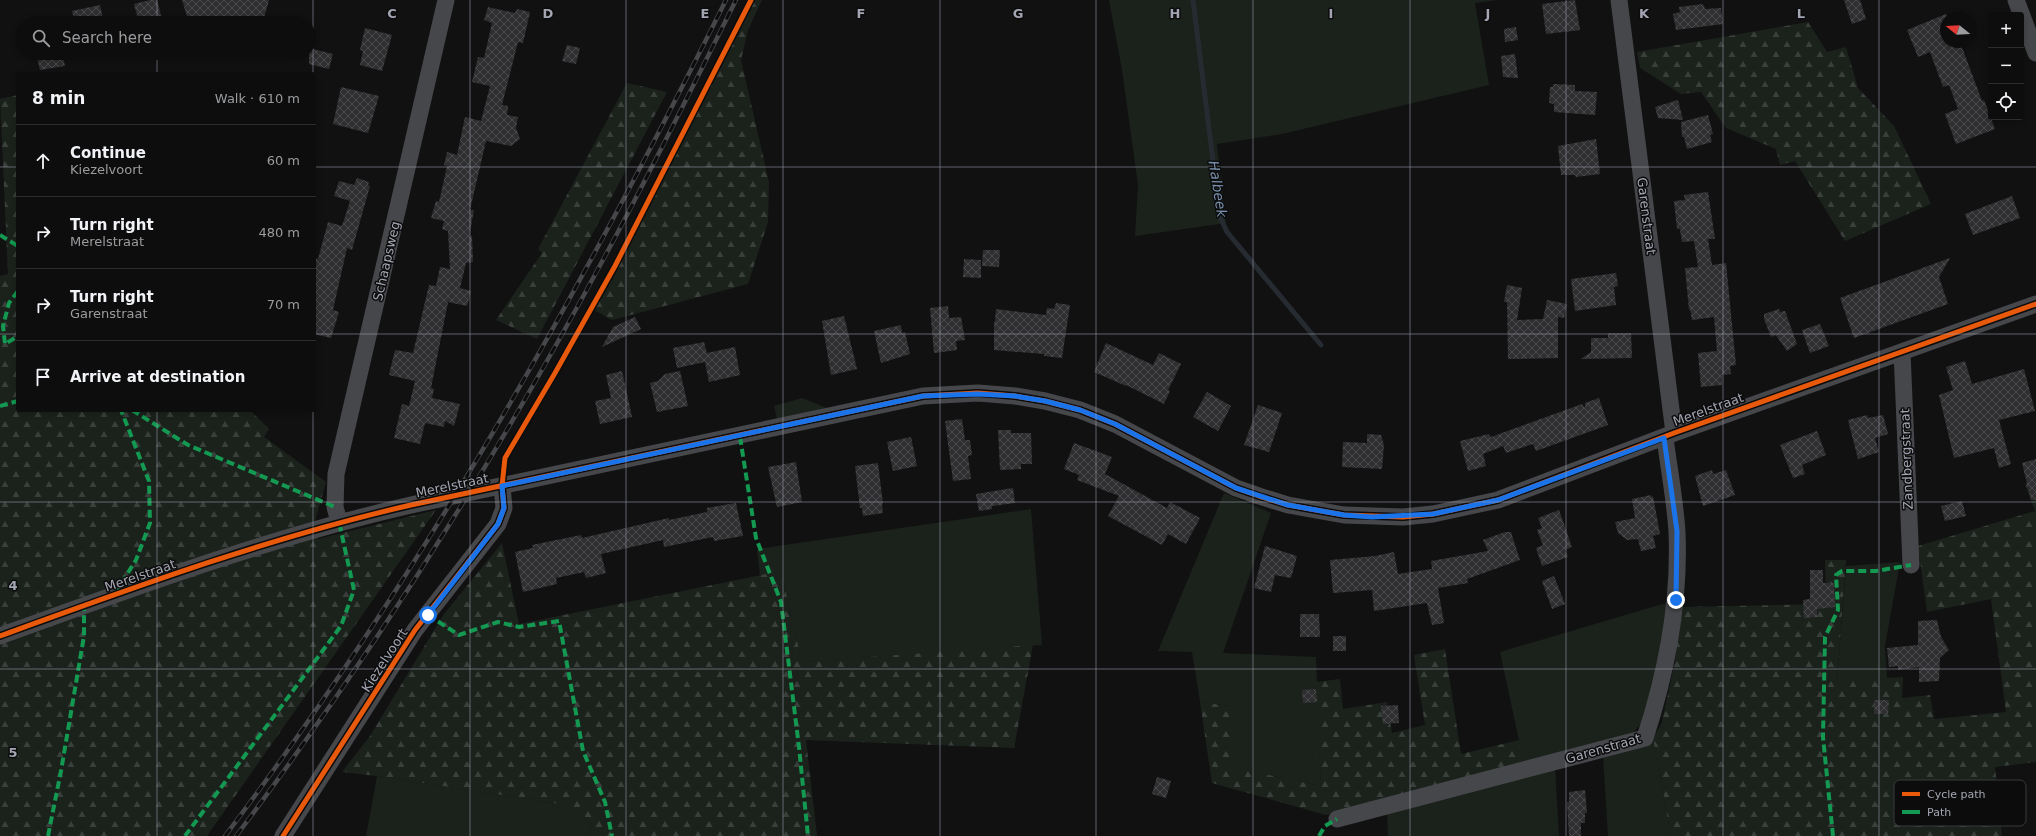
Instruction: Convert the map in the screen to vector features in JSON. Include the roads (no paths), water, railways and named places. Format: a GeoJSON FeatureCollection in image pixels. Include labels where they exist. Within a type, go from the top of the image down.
{"type":"FeatureCollection","features":[{"type":"Feature","properties":{"kind":"street","name":"Schaapsweg"},"geometry":{"type":"LineString","coordinates":[[339,522],[335,507],[336,474],[446,0]]}},
{"type":"Feature","properties":{"kind":"street","name":"Garenstraat"},"geometry":{"type":"LineString","coordinates":[[1336,820],[1645,738],[1660,694],[1676,600],[1677,531],[1669,435],[1619,0]]}},
{"type":"Feature","properties":{"kind":"street"},"geometry":{"type":"LineString","coordinates":[[2016,0],[2036,53]]}},
{"type":"Feature","properties":{"kind":"street","name":"Merelstraat"},"geometry":{"type":"LineString","coordinates":[[0,636],[159,580],[339,522],[923,396],[978,394],[1015,396],[1045,401],[1080,410],[1115,424],[1236,488],[1288,505],[1344,515],[1372,517],[1433,514],[1498,500],[1669,435],[2036,304]]}},
{"type":"Feature","properties":{"kind":"street","name":"Zandbergstraat"},"geometry":{"type":"LineString","coordinates":[[1902,352],[1911,565]]}},
{"type":"Feature","properties":{"kind":"street","name":"Kiezelvoort"},"geometry":{"type":"LineString","coordinates":[[289,833],[415,630],[498,524],[504,508],[502,486]]}},
{"type":"Feature","properties":{"kind":"waterway","name":"Halbeek"},"geometry":{"type":"LineString","coordinates":[[1193,0],[1220,217],[1227,232],[1321,345]]}},
{"type":"Feature","properties":{"kind":"railway"},"geometry":{"type":"LineString","coordinates":[[225,836],[297,737],[366,637],[495,430],[614,217],[726,0]]}},
{"type":"Feature","properties":{"kind":"railway"},"geometry":{"type":"LineString","coordinates":[[236,836],[336,697],[431,554],[476,481],[563,333],[604,258],[655,162],[736,0]]}}]}
